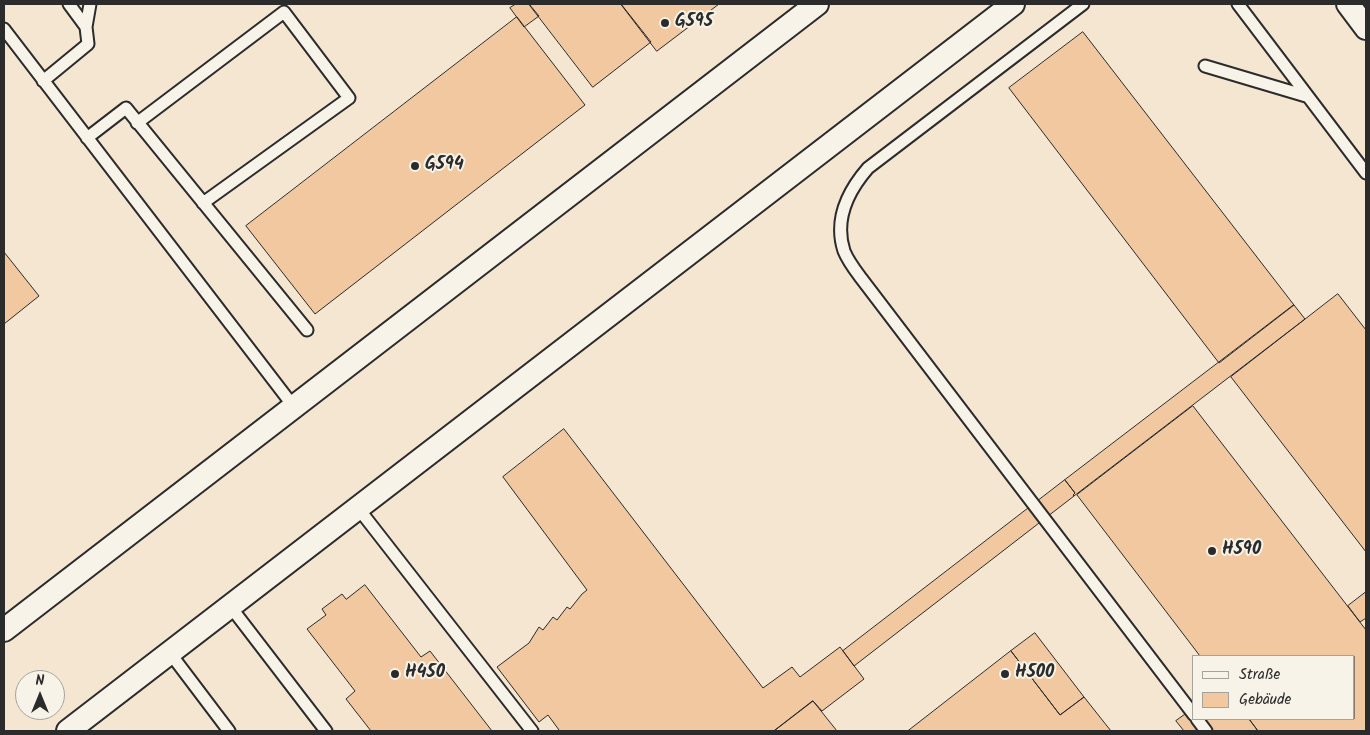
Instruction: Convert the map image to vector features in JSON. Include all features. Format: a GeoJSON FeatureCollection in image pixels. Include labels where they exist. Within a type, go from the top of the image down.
{"type":"FeatureCollection","features":[{"type":"Feature","properties":{"kind":"street"},"geometry":{"type":"LineString","coordinates":[[4,630],[817,4]]}},
{"type":"Feature","properties":{"kind":"street"},"geometry":{"type":"LineString","coordinates":[[68,731],[1013,4]]}},
{"type":"Feature","properties":{"kind":"street"},"geometry":{"type":"LineString","coordinates":[[1348,4],[1366,28]]}},
{"type":"Feature","properties":{"kind":"lane"},"geometry":{"type":"LineString","coordinates":[[69,4],[86,27]]}},
{"type":"Feature","properties":{"kind":"lane"},"geometry":{"type":"LineString","coordinates":[[43,81],[88,44],[86,27],[90,4]]}},
{"type":"Feature","properties":{"kind":"lane"},"geometry":{"type":"LineString","coordinates":[[1083,4],[868,168],[858,180],[842,210],[842,240],[845,252],[861,278],[1192,712]]}},
{"type":"Feature","properties":{"kind":"lane"},"geometry":{"type":"LineString","coordinates":[[1238,4],[1366,174]]}},
{"type":"Feature","properties":{"kind":"lane"},"geometry":{"type":"LineString","coordinates":[[137,123],[284,12],[349,98],[203,203]]}},
{"type":"Feature","properties":{"kind":"lane"},"geometry":{"type":"LineString","coordinates":[[4,29],[294,407]]}},
{"type":"Feature","properties":{"kind":"lane"},"geometry":{"type":"LineString","coordinates":[[1205,66],[1306,96]]}},
{"type":"Feature","properties":{"kind":"lane"},"geometry":{"type":"LineString","coordinates":[[87,138],[126,108],[306,330]]}},
{"type":"Feature","properties":{"kind":"lane"},"geometry":{"type":"LineString","coordinates":[[358,508],[532,731]]}},
{"type":"Feature","properties":{"kind":"lane"},"geometry":{"type":"LineString","coordinates":[[230,606],[326,731]]}},
{"type":"Feature","properties":{"kind":"lane"},"geometry":{"type":"LineString","coordinates":[[170,653],[229,731]]}},
{"type":"Feature","properties":{"kind":"lane"},"geometry":{"type":"LineString","coordinates":[[1198,720],[1206,731]]}},
{"type":"Feature","properties":{"kind":"shaded area"},"geometry":{"type":"Polygon","coordinates":[[[4,4],[1366,4],[1366,731],[4,731],[4,4]]]}},
{"type":"Feature","properties":{"kind":"building"},"geometry":{"type":"Polygon","coordinates":[[[516,4],[529,4],[539,16],[524,27],[510,8],[516,4]]]}},
{"type":"Feature","properties":{"kind":"building"},"geometry":{"type":"Polygon","coordinates":[[[529,4],[621,4],[651,42],[593,87],[529,4]]]}},
{"type":"Feature","properties":{"kind":"building","name":"G595"},"geometry":{"type":"Polygon","coordinates":[[[621,4],[719,4],[657,51],[621,4]]]}},
{"type":"Feature","properties":{"kind":"building","name":"G594"},"geometry":{"type":"Polygon","coordinates":[[[517,17],[585,105],[315,314],[246,226],[517,17]]]}},
{"type":"Feature","properties":{"kind":"building"},"geometry":{"type":"Polygon","coordinates":[[[1083,32],[1294,305],[1219,363],[1009,88],[1083,32]]]}},
{"type":"Feature","properties":{"kind":"building"},"geometry":{"type":"Polygon","coordinates":[[[4,252],[39,296],[4,324],[4,252]]]}},
{"type":"Feature","properties":{"kind":"building"},"geometry":{"type":"Polygon","coordinates":[[[1338,294],[1366,330],[1366,552],[1231,377],[1338,294]]]}},
{"type":"Feature","properties":{"kind":"building"},"geometry":{"type":"Polygon","coordinates":[[[1294,305],[1305,319],[1073,495],[1075,493],[1065,480],[1294,305]]]}},
{"type":"Feature","properties":{"kind":"building","name":"H590"},"geometry":{"type":"Polygon","coordinates":[[[1193,406],[1366,630],[1366,731],[1258,731],[1250,720],[1355,720],[1355,655],[1199,655],[1077,495],[1193,406]]]}},
{"type":"Feature","properties":{"kind":"building"},"geometry":{"type":"Polygon","coordinates":[[[564,429],[763,688],[792,667],[800,677],[840,647],[864,679],[822,711],[813,701],[774,731],[557,731],[559,730],[548,715],[539,722],[497,667],[529,643],[539,627],[543,630],[553,617],[557,620],[567,607],[570,609],[587,590],[503,477],[564,429]]]}},
{"type":"Feature","properties":{"kind":"building"},"geometry":{"type":"Polygon","coordinates":[[[1065,480],[1075,493],[1074,496],[854,666],[843,651],[1065,480]]]}},
{"type":"Feature","properties":{"kind":"building","name":"H450"},"geometry":{"type":"Polygon","coordinates":[[[365,585],[421,657],[430,651],[492,731],[371,731],[346,699],[355,691],[307,629],[326,615],[322,609],[342,594],[346,599],[365,585]]]}},
{"type":"Feature","properties":{"kind":"building"},"geometry":{"type":"Polygon","coordinates":[[[1366,592],[1366,618],[1360,622],[1348,606],[1366,592]]]}},
{"type":"Feature","properties":{"kind":"building"},"geometry":{"type":"Polygon","coordinates":[[[1035,633],[1084,697],[1060,715],[1011,651],[1035,633]]]}},
{"type":"Feature","properties":{"kind":"building","name":"H500"},"geometry":{"type":"Polygon","coordinates":[[[1011,651],[1060,715],[1084,697],[1111,731],[908,731],[1011,651]]]}},
{"type":"Feature","properties":{"kind":"building"},"geometry":{"type":"Polygon","coordinates":[[[813,701],[837,731],[774,731],[813,701]]]}},
{"type":"Feature","properties":{"kind":"building"},"geometry":{"type":"Polygon","coordinates":[[[1192,709],[1192,720],[1250,720],[1258,731],[1184,731],[1176,721],[1192,709]]]}},
{"type":"Feature","properties":{"kind":"place","name":"G595"},"geometry":{"type":"Point","coordinates":[665,23]}},
{"type":"Feature","properties":{"kind":"place","name":"G594"},"geometry":{"type":"Point","coordinates":[415,166]}},
{"type":"Feature","properties":{"kind":"place","name":"H590"},"geometry":{"type":"Point","coordinates":[1212,551]}},
{"type":"Feature","properties":{"kind":"place","name":"H450"},"geometry":{"type":"Point","coordinates":[395,674]}},
{"type":"Feature","properties":{"kind":"place","name":"H500"},"geometry":{"type":"Point","coordinates":[1005,674]}}]}
